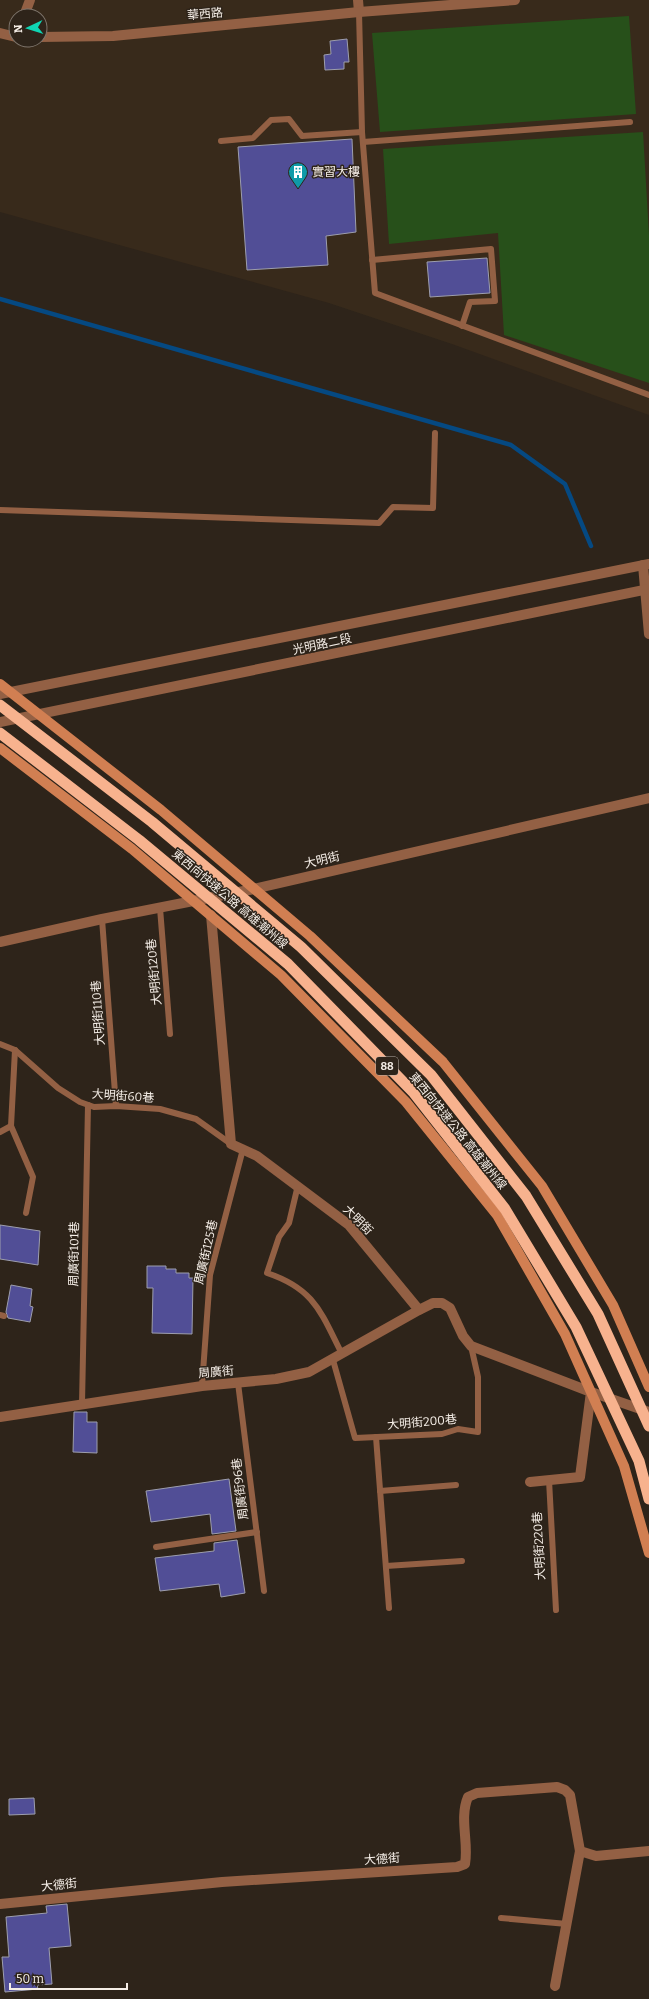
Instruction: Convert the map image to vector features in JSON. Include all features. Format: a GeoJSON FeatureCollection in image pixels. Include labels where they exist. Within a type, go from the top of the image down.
{"type":"FeatureCollection","features":[{"type":"Feature","properties":{"kind":"highway","name":"東西向快速公路 高雄潮州線"},"geometry":{"type":"LineString","coordinates":[[0,705],[152,822],[301,947],[431,1075],[526,1196],[598,1314],[649,1426]]}},
{"type":"Feature","properties":{"kind":"highway","name":"東西向快速公路 高雄潮州線"},"geometry":{"type":"LineString","coordinates":[[0,733],[139,840],[288,964],[414,1093],[505,1209],[576,1327],[639,1461],[649,1499]]}},
{"type":"Feature","properties":{"kind":"main road"},"geometry":{"type":"LineString","coordinates":[[0,684],[38,716],[161,810],[310,936],[443,1062],[542,1186],[613,1305],[649,1387]]}},
{"type":"Feature","properties":{"kind":"main road"},"geometry":{"type":"LineString","coordinates":[[0,748],[132,848],[280,975],[406,1102],[497,1215],[565,1334],[624,1466],[649,1553]]}},
{"type":"Feature","properties":{"kind":"street"},"geometry":{"type":"LineString","coordinates":[[358,0],[359,12]]}},
{"type":"Feature","properties":{"kind":"street","name":"華西路"},"geometry":{"type":"LineString","coordinates":[[48,37],[113,36],[359,12],[516,0]]}},
{"type":"Feature","properties":{"kind":"street"},"geometry":{"type":"LineString","coordinates":[[646,565],[649,634]]}},
{"type":"Feature","properties":{"kind":"street","name":"光明路二段"},"geometry":{"type":"LineString","coordinates":[[0,694],[646,565]]}},
{"type":"Feature","properties":{"kind":"street","name":"光明路二段"},"geometry":{"type":"LineString","coordinates":[[0,722],[38,716],[647,589]]}},
{"type":"Feature","properties":{"kind":"street","name":"大明街"},"geometry":{"type":"LineString","coordinates":[[0,942],[102,919],[254,889],[649,798]]}},
{"type":"Feature","properties":{"kind":"street"},"geometry":{"type":"LineString","coordinates":[[211,916],[231,1144]]}},
{"type":"Feature","properties":{"kind":"street","name":"大明街"},"geometry":{"type":"LineString","coordinates":[[231,1144],[257,1156],[298,1185],[349,1226],[418,1310]]}},
{"type":"Feature","properties":{"kind":"street"},"geometry":{"type":"LineString","coordinates":[[418,1310],[433,1303],[442,1303],[450,1308],[463,1336],[471,1346],[591,1392],[649,1412]]}},
{"type":"Feature","properties":{"kind":"street","name":"周廣街"},"geometry":{"type":"LineString","coordinates":[[0,1417],[202,1386],[276,1379],[309,1372],[338,1357],[418,1310]]}},
{"type":"Feature","properties":{"kind":"street"},"geometry":{"type":"LineString","coordinates":[[530,1482],[580,1477],[591,1392]]}},
{"type":"Feature","properties":{"kind":"street","name":"大德街"},"geometry":{"type":"LineString","coordinates":[[0,1904],[222,1882],[458,1867],[465,1864],[467,1856],[464,1806],[468,1797],[477,1793],[556,1787],[565,1790],[570,1795],[580,1851]]}},
{"type":"Feature","properties":{"kind":"street"},"geometry":{"type":"LineString","coordinates":[[555,1986],[580,1851],[596,1856],[649,1851]]}},
{"type":"Feature","properties":{"kind":"lane"},"geometry":{"type":"LineString","coordinates":[[359,12],[362,132],[375,293],[649,395]]}},
{"type":"Feature","properties":{"kind":"lane"},"geometry":{"type":"LineString","coordinates":[[221,141],[253,138],[271,120],[289,119],[302,136],[362,132]]}},
{"type":"Feature","properties":{"kind":"lane"},"geometry":{"type":"LineString","coordinates":[[363,142],[630,122]]}},
{"type":"Feature","properties":{"kind":"lane"},"geometry":{"type":"LineString","coordinates":[[372,260],[491,248],[495,301],[470,302],[462,326]]}},
{"type":"Feature","properties":{"kind":"lane"},"geometry":{"type":"LineString","coordinates":[[0,510],[379,523],[393,507],[433,508],[435,433]]}},
{"type":"Feature","properties":{"kind":"lane","name":"大明街120巷"},"geometry":{"type":"LineString","coordinates":[[160,908],[170,1034]]}},
{"type":"Feature","properties":{"kind":"lane","name":"大明街110巷"},"geometry":{"type":"LineString","coordinates":[[102,919],[116,1106]]}},
{"type":"Feature","properties":{"kind":"lane","name":"大明街60巷"},"geometry":{"type":"LineString","coordinates":[[0,1044],[15,1050],[58,1088],[80,1102],[94,1107],[116,1106],[160,1109],[196,1119],[231,1144]]}},
{"type":"Feature","properties":{"kind":"lane"},"geometry":{"type":"LineString","coordinates":[[15,1050],[11,1126],[33,1177],[26,1213]]}},
{"type":"Feature","properties":{"kind":"lane","name":"周廣街101巷"},"geometry":{"type":"LineString","coordinates":[[82,1404],[88,1105]]}},
{"type":"Feature","properties":{"kind":"lane"},"geometry":{"type":"LineString","coordinates":[[0,1132],[11,1126]]}},
{"type":"Feature","properties":{"kind":"lane","name":"周廣街125巷"},"geometry":{"type":"LineString","coordinates":[[202,1386],[210,1275],[243,1149]]}},
{"type":"Feature","properties":{"kind":"lane"},"geometry":{"type":"LineString","coordinates":[[298,1185],[289,1223],[279,1237],[267,1273],[284,1279],[301,1289],[319,1308],[338,1357]]}},
{"type":"Feature","properties":{"kind":"lane","name":"大明街200巷"},"geometry":{"type":"LineString","coordinates":[[338,1357],[355,1438],[442,1434],[458,1429],[478,1432],[478,1377],[471,1346]]}},
{"type":"Feature","properties":{"kind":"lane","name":"周廣街96巷"},"geometry":{"type":"LineString","coordinates":[[238,1383],[264,1591]]}},
{"type":"Feature","properties":{"kind":"lane","name":"大明街200巷"},"geometry":{"type":"LineString","coordinates":[[376,1437],[389,1608]]}},
{"type":"Feature","properties":{"kind":"lane","name":"大明街220巷"},"geometry":{"type":"LineString","coordinates":[[549,1480],[556,1610]]}},
{"type":"Feature","properties":{"kind":"lane"},"geometry":{"type":"LineString","coordinates":[[380,1491],[456,1485]]}},
{"type":"Feature","properties":{"kind":"lane"},"geometry":{"type":"LineString","coordinates":[[156,1547],[256,1532]]}},
{"type":"Feature","properties":{"kind":"lane"},"geometry":{"type":"LineString","coordinates":[[386,1566],[462,1561]]}},
{"type":"Feature","properties":{"kind":"lane"},"geometry":{"type":"LineString","coordinates":[[501,1918],[567,1924]]}},
{"type":"Feature","properties":{"kind":"shaded area"},"geometry":{"type":"Polygon","coordinates":[[[0,0],[649,0],[649,415],[452,344],[329,303],[0,212],[0,0]]]}},
{"type":"Feature","properties":{"kind":"green space"},"geometry":{"type":"Polygon","coordinates":[[[629,16],[636,114],[380,132],[372,33],[629,16]]]}},
{"type":"Feature","properties":{"kind":"green space"},"geometry":{"type":"Polygon","coordinates":[[[643,132],[649,235],[649,383],[504,335],[498,233],[389,244],[383,149],[643,132]]]}},
{"type":"Feature","properties":{"kind":"building"},"geometry":{"type":"Polygon","coordinates":[[[347,39],[349,62],[344,62],[344,69],[325,70],[324,55],[331,54],[330,41],[347,39]]]}},
{"type":"Feature","properties":{"kind":"building","name":"實習大樓"},"geometry":{"type":"Polygon","coordinates":[[[352,139],[356,232],[326,236],[328,265],[247,270],[238,147],[352,139]]]}},
{"type":"Feature","properties":{"kind":"building"},"geometry":{"type":"Polygon","coordinates":[[[487,258],[490,293],[430,297],[427,262],[487,258]]]}},
{"type":"Feature","properties":{"kind":"building"},"geometry":{"type":"Polygon","coordinates":[[[0,1225],[40,1231],[38,1265],[0,1259],[0,1225]]]}},
{"type":"Feature","properties":{"kind":"building"},"geometry":{"type":"Polygon","coordinates":[[[147,1266],[166,1266],[166,1269],[176,1269],[176,1273],[189,1273],[189,1278],[193,1278],[192,1334],[152,1333],[153,1288],[147,1288],[147,1266]]]}},
{"type":"Feature","properties":{"kind":"building"},"geometry":{"type":"Polygon","coordinates":[[[11,1285],[32,1289],[30,1306],[33,1307],[30,1322],[8,1318],[6,1312],[11,1285]]]}},
{"type":"Feature","properties":{"kind":"building"},"geometry":{"type":"Polygon","coordinates":[[[74,1412],[87,1412],[87,1422],[97,1422],[97,1453],[73,1452],[74,1412]]]}},
{"type":"Feature","properties":{"kind":"building"},"geometry":{"type":"Polygon","coordinates":[[[229,1479],[236,1531],[212,1534],[210,1514],[151,1522],[146,1491],[229,1479]]]}},
{"type":"Feature","properties":{"kind":"building"},"geometry":{"type":"Polygon","coordinates":[[[237,1540],[245,1593],[221,1597],[219,1584],[160,1591],[155,1558],[214,1551],[214,1543],[237,1540]]]}},
{"type":"Feature","properties":{"kind":"building"},"geometry":{"type":"Polygon","coordinates":[[[34,1798],[35,1814],[9,1815],[9,1799],[34,1798]]]}},
{"type":"Feature","properties":{"kind":"building"},"geometry":{"type":"Polygon","coordinates":[[[67,1904],[71,1946],[49,1948],[52,1984],[37,1985],[38,1989],[5,1992],[2,1957],[9,1957],[6,1917],[47,1913],[46,1906],[67,1904]]]}},
{"type":"Feature","properties":{"kind":"waterway"},"geometry":{"type":"LineString","coordinates":[[0,299],[511,445],[565,484],[591,546]]}},
{"type":"Feature","properties":{"kind":"place","name":"實習大樓"},"geometry":{"type":"Point","coordinates":[298,189]}}]}
